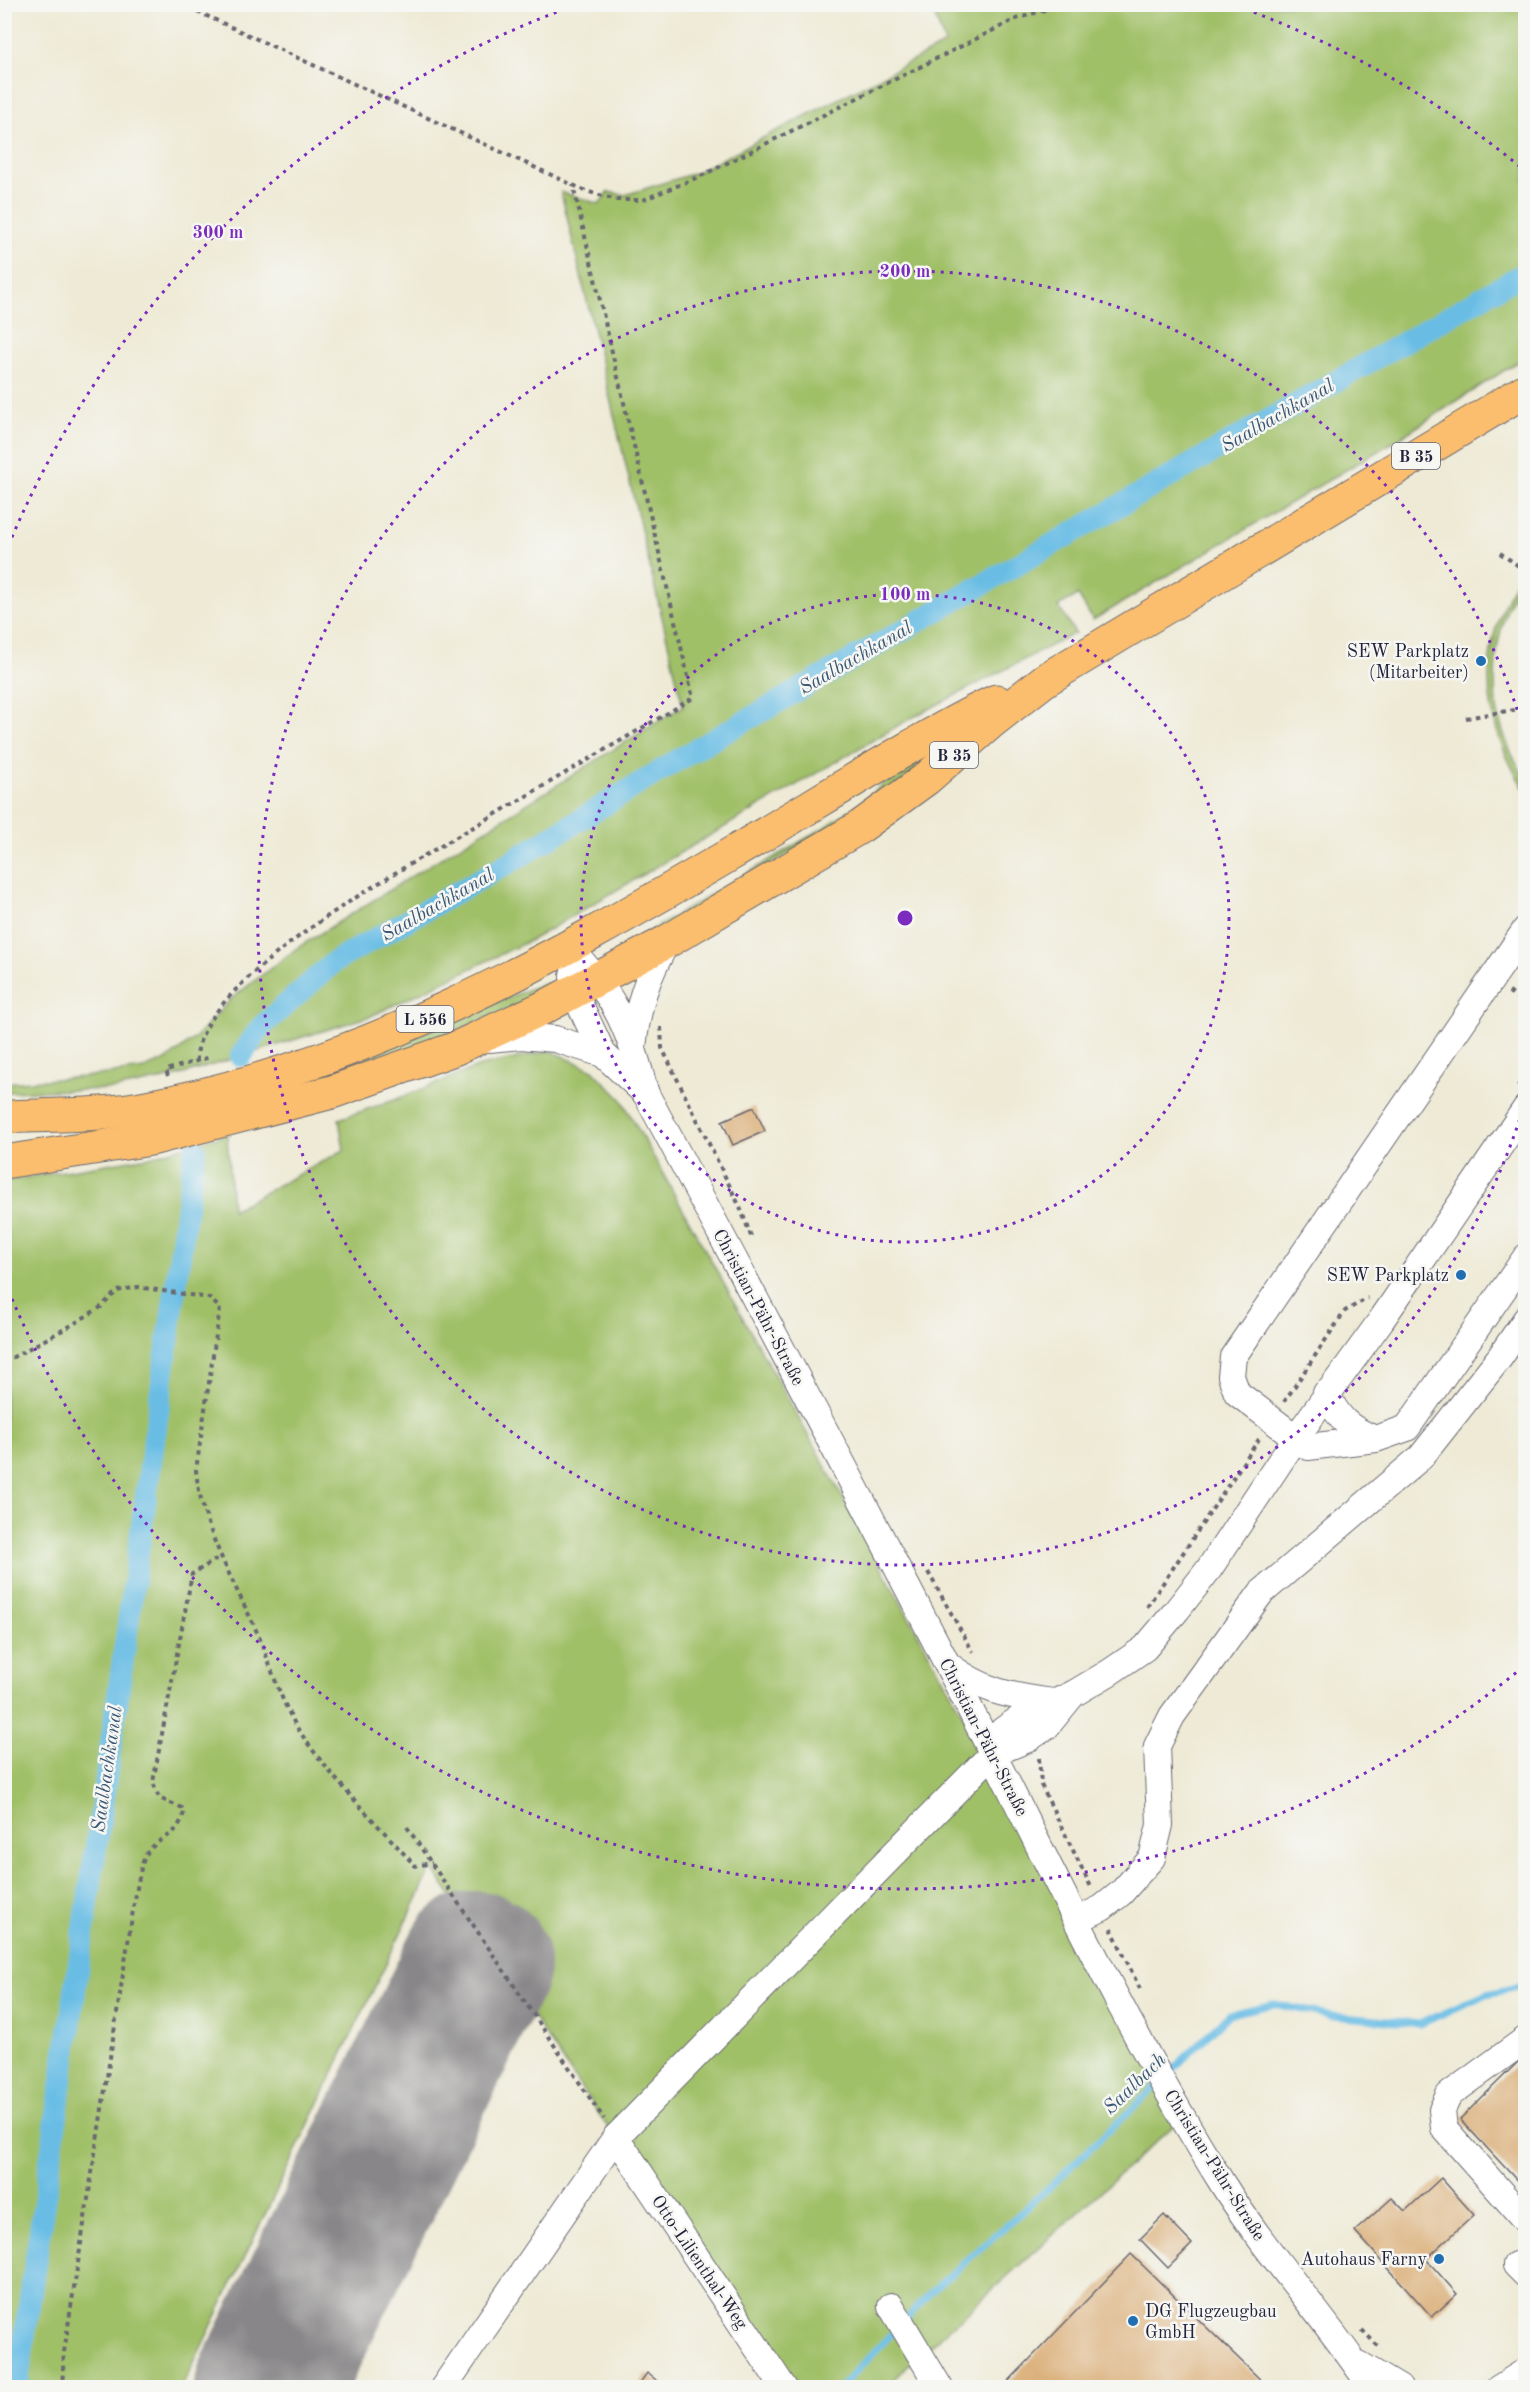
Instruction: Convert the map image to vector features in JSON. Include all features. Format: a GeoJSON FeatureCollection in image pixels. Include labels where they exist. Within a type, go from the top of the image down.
{"type":"FeatureCollection","features":[{"type":"Feature","properties":{"kind":"main road","name":"B 35"},"geometry":{"type":"LineString","coordinates":[[586,987],[860,827],[926,779],[990,723],[1045,680],[1526,390]]}},
{"type":"Feature","properties":{"kind":"main road","name":"B 35"},"geometry":{"type":"LineString","coordinates":[[570,947],[921,741],[983,707],[1045,680]]}},
{"type":"Feature","properties":{"kind":"main road","name":"L 556"},"geometry":{"type":"LineString","coordinates":[[4,1117],[139,1108],[274,1076],[329,1058],[445,1011],[570,947]]}},
{"type":"Feature","properties":{"kind":"main road","name":"L 556"},"geometry":{"type":"LineString","coordinates":[[4,1162],[151,1139],[216,1124],[332,1092],[474,1040],[586,987]]}},
{"type":"Feature","properties":{"kind":"street"},"geometry":{"type":"LineString","coordinates":[[1526,928],[1233,1357],[1231,1376],[1236,1393],[1308,1447],[1376,1439],[1407,1428],[1526,1257]]}},
{"type":"Feature","properties":{"kind":"street"},"geometry":{"type":"LineString","coordinates":[[633,1047],[643,992],[652,968],[668,941]]}},
{"type":"Feature","properties":{"kind":"street","name":"Christian-Pähr-Straße"},"geometry":{"type":"LineString","coordinates":[[570,947],[586,987],[603,1054],[646,1094]]}},
{"type":"Feature","properties":{"kind":"street","name":"Christian-Pähr-Straße"},"geometry":{"type":"LineString","coordinates":[[586,987],[617,1011],[633,1047],[646,1094],[948,1665],[1077,1920],[1152,2062],[1224,2185],[1253,2229],[1354,2360],[1372,2388]]}},
{"type":"Feature","properties":{"kind":"street"},"geometry":{"type":"LineString","coordinates":[[474,1040],[522,1036],[555,1039],[603,1054]]}},
{"type":"Feature","properties":{"kind":"street"},"geometry":{"type":"LineString","coordinates":[[992,1754],[995,1741],[1003,1730],[1019,1719],[1110,1672],[1145,1648],[1209,1569],[1295,1439],[1382,1319],[1526,1108]]}},
{"type":"Feature","properties":{"kind":"street"},"geometry":{"type":"LineString","coordinates":[[1077,1920],[1101,1908],[1121,1893],[1152,1858],[1160,1825],[1157,1746],[1172,1716],[1261,1593],[1420,1457],[1500,1357],[1526,1319]]}},
{"type":"Feature","properties":{"kind":"street"},"geometry":{"type":"LineString","coordinates":[[1326,1394],[1335,1411],[1351,1429],[1376,1439]]}},
{"type":"Feature","properties":{"kind":"street"},"geometry":{"type":"LineString","coordinates":[[948,1665],[972,1682],[994,1691],[1063,1698]]}},
{"type":"Feature","properties":{"kind":"street"},"geometry":{"type":"LineString","coordinates":[[443,2388],[616,2137],[992,1754],[1028,1739],[1047,1726],[1063,1698]]}},
{"type":"Feature","properties":{"kind":"street"},"geometry":{"type":"LineString","coordinates":[[1526,2038],[1449,2095],[1442,2110],[1444,2128],[1526,2221]]}},
{"type":"Feature","properties":{"kind":"street","name":"Otto-Lilienthal-Weg"},"geometry":{"type":"LineString","coordinates":[[616,2137],[784,2388]]}},
{"type":"Feature","properties":{"kind":"street"},"geometry":{"type":"LineString","coordinates":[[891,2306],[940,2388]]}},
{"type":"Feature","properties":{"kind":"street","name":"Christian-Pähr-Straße"},"geometry":{"type":"LineString","coordinates":[[1354,2360],[1399,2388]]}},
{"type":"Feature","properties":{"kind":"street"},"geometry":{"type":"LineString","coordinates":[[1498,2388],[1526,2371]]}},
{"type":"Feature","properties":{"kind":"path"},"geometry":{"type":"LineString","coordinates":[[181,4],[573,185],[617,200],[643,200],[703,175],[1016,19],[1064,4]]}},
{"type":"Feature","properties":{"kind":"path"},"geometry":{"type":"LineString","coordinates":[[197,1061],[196,1050],[202,1032],[227,999],[286,945],[350,900],[693,698],[573,185]]}},
{"type":"Feature","properties":{"kind":"path"},"geometry":{"type":"LineString","coordinates":[[1500,554],[1526,571]]}},
{"type":"Feature","properties":{"kind":"path"},"geometry":{"type":"LineString","coordinates":[[1466,718],[1526,708]]}},
{"type":"Feature","properties":{"kind":"path"},"geometry":{"type":"LineString","coordinates":[[661,1018],[662,1048],[740,1207],[756,1249]]}},
{"type":"Feature","properties":{"kind":"path"},"geometry":{"type":"LineString","coordinates":[[166,1070],[210,1057]]}},
{"type":"Feature","properties":{"kind":"path"},"geometry":{"type":"LineString","coordinates":[[4,1362],[101,1307],[117,1292],[138,1287],[209,1298],[220,1308],[196,1470],[198,1491],[220,1557],[259,1638],[284,1705],[300,1733],[319,1758],[415,1866],[432,1863]]}},
{"type":"Feature","properties":{"kind":"path"},"geometry":{"type":"LineString","coordinates":[[62,2388],[64,2352],[134,1904],[145,1855],[158,1840],[172,1834],[180,1827],[184,1812],[182,1808],[159,1798],[153,1782],[192,1574],[220,1557]]}},
{"type":"Feature","properties":{"kind":"path"},"geometry":{"type":"LineString","coordinates":[[924,1564],[976,1656]]}},
{"type":"Feature","properties":{"kind":"path"},"geometry":{"type":"LineString","coordinates":[[1028,1739],[1041,1761],[1041,1785],[1141,1990]]}},
{"type":"Feature","properties":{"kind":"path"},"geometry":{"type":"LineString","coordinates":[[407,1827],[616,2137]]}},
{"type":"Feature","properties":{"kind":"green space"},"geometry":{"type":"Polygon","coordinates":[[[931,5],[1525,5],[1525,357],[1398,439],[1093,620],[1078,595],[1058,606],[1075,633],[904,722],[533,939],[371,1016],[174,1077],[115,1089],[5,1092],[5,1083],[84,1077],[144,1069],[168,1059],[196,1037],[232,998],[297,948],[683,706],[561,192],[599,204],[608,192],[625,195],[695,173],[945,44],[931,5]]]}},
{"type":"Feature","properties":{"kind":"green space"},"geometry":{"type":"Polygon","coordinates":[[[1525,567],[1522,582],[1509,604],[1502,624],[1496,655],[1495,694],[1503,733],[1522,774],[1525,790],[1509,762],[1498,735],[1491,707],[1489,678],[1491,650],[1498,622],[1509,595],[1525,567]]]}},
{"type":"Feature","properties":{"kind":"green space"},"geometry":{"type":"Polygon","coordinates":[[[959,733],[887,794],[626,951],[624,946],[827,826],[859,804],[902,768],[959,733]]]}},
{"type":"Feature","properties":{"kind":"green space"},"geometry":{"type":"Polygon","coordinates":[[[544,983],[554,984],[556,990],[378,1062],[264,1097],[544,983]]]}},
{"type":"Feature","properties":{"kind":"green space"},"geometry":{"type":"Polygon","coordinates":[[[551,1051],[593,1070],[622,1100],[1077,1920],[1183,2117],[885,2387],[784,2387],[432,1868],[182,2387],[5,2388],[5,1181],[149,1157],[227,1134],[232,1210],[344,1150],[339,1119],[480,1066],[551,1051]]]}},
{"type":"Feature","properties":{"kind":"building"},"geometry":{"type":"Polygon","coordinates":[[[754,1107],[765,1131],[733,1145],[722,1121],[754,1107]]]}},
{"type":"Feature","properties":{"kind":"building"},"geometry":{"type":"Polygon","coordinates":[[[1519,2061],[1526,2061],[1526,2190],[1460,2119],[1519,2061]]]}},
{"type":"Feature","properties":{"kind":"building"},"geometry":{"type":"Polygon","coordinates":[[[1441,2178],[1474,2215],[1426,2259],[1457,2294],[1432,2317],[1355,2231],[1392,2198],[1405,2211],[1441,2178]]]}},
{"type":"Feature","properties":{"kind":"building"},"geometry":{"type":"Polygon","coordinates":[[[1164,2215],[1192,2244],[1168,2268],[1140,2239],[1164,2215]]]}},
{"type":"Feature","properties":{"kind":"building","name":"DG Flugzeugbau GmbH"},"geometry":{"type":"Polygon","coordinates":[[[1131,2254],[1269,2388],[1002,2388],[1131,2254]]]}},
{"type":"Feature","properties":{"kind":"building"},"geometry":{"type":"Polygon","coordinates":[[[647,2373],[667,2388],[636,2388],[647,2373]]]}},
{"type":"Feature","properties":{"kind":"waterway","name":"Saalbachkanal"},"geometry":{"type":"LineString","coordinates":[[241,1056],[261,1027],[334,962],[514,860],[686,755],[1526,272]]}},
{"type":"Feature","properties":{"kind":"waterway","name":"Saalbachkanal"},"geometry":{"type":"LineString","coordinates":[[17,2388],[195,1150]]}},
{"type":"Feature","properties":{"kind":"waterway","name":"Saalbach"},"geometry":{"type":"LineString","coordinates":[[1165,2077],[1230,2014],[1274,2004],[1332,2016],[1420,2024],[1487,1994],[1526,1985]]}},
{"type":"Feature","properties":{"kind":"waterway","name":"Saalbach"},"geometry":{"type":"LineString","coordinates":[[906,2319],[929,2294],[1045,2191],[1157,2085]]}},
{"type":"Feature","properties":{"kind":"waterway","name":"Saalbach"},"geometry":{"type":"LineString","coordinates":[[840,2388],[898,2327]]}},
{"type":"Feature","properties":{"kind":"runway"},"geometry":{"type":"LineString","coordinates":[[268,2388],[477,1964]]}},
{"type":"Feature","properties":{"kind":"place","name":"SEW Parkplatz (Mitarbeiter)"},"geometry":{"type":"Point","coordinates":[1481,661]}},
{"type":"Feature","properties":{"kind":"place","name":"SEW Parkplatz"},"geometry":{"type":"Point","coordinates":[1461,1275]}},
{"type":"Feature","properties":{"kind":"place","name":"Autohaus Farny"},"geometry":{"type":"Point","coordinates":[1439,2259]}},
{"type":"Feature","properties":{"kind":"place","name":"DG Flugzeugbau GmbH"},"geometry":{"type":"Point","coordinates":[1133,2321]}}]}
